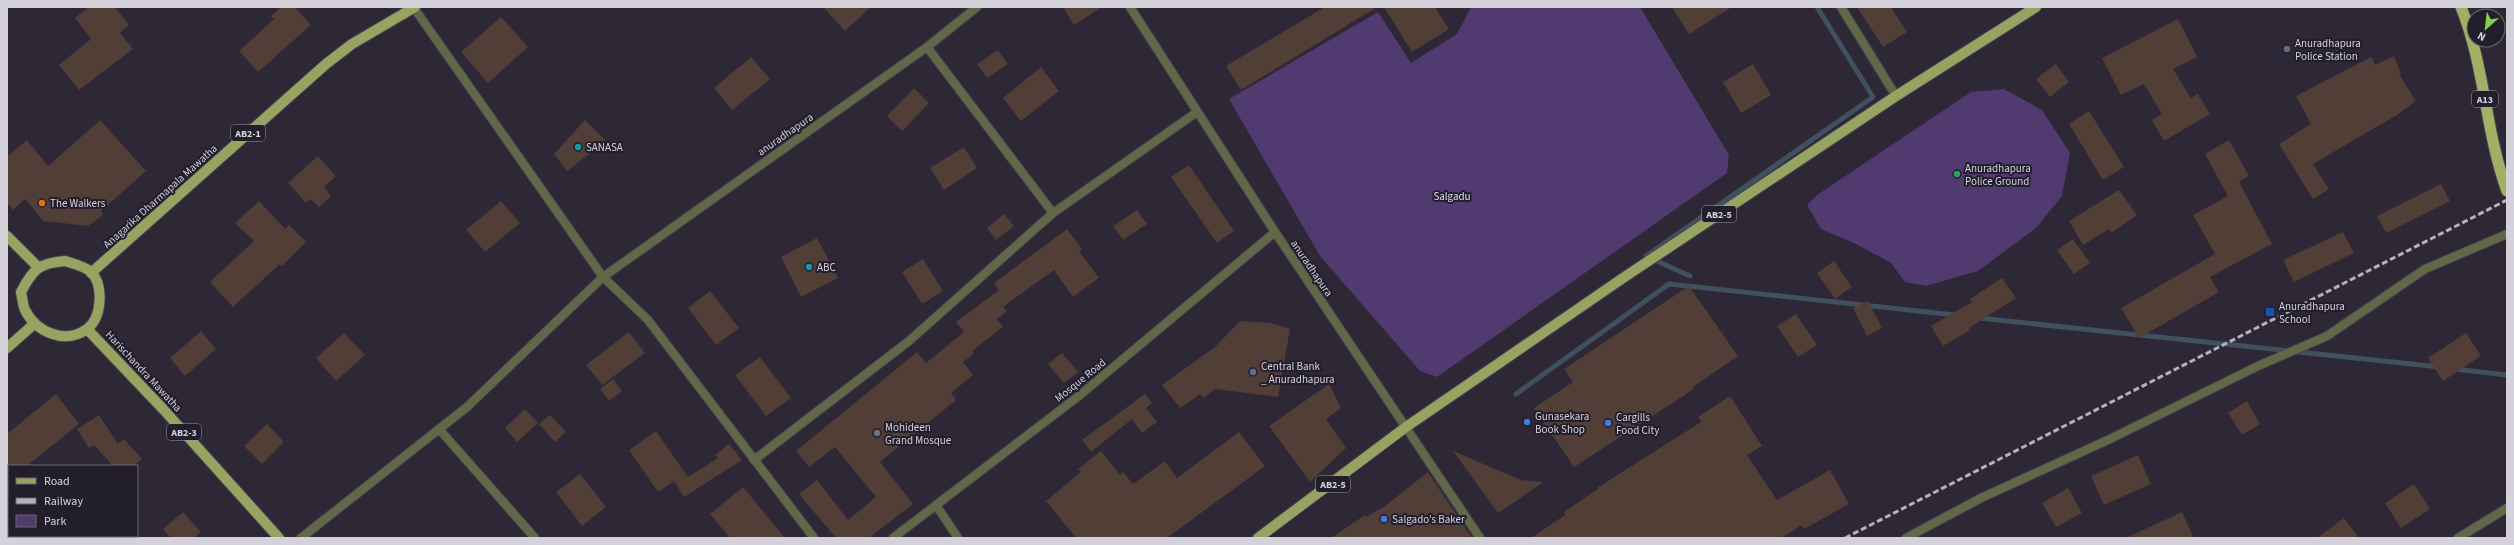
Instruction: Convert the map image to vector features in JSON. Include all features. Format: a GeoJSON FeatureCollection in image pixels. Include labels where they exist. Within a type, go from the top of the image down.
{"type":"FeatureCollection","features":[{"type":"Feature","properties":{"kind":"highway","name":"A13"},"geometry":{"type":"LineString","coordinates":[[2461,7],[2481,78],[2496,156],[2507,191]]}},
{"type":"Feature","properties":{"kind":"main road","name":"AB2-5"},"geometry":{"type":"LineString","coordinates":[[1258,538],[1406,427],[1623,278],[1896,96],[2036,7]]}},
{"type":"Feature","properties":{"kind":"main road","name":"Anagarika Dharmapala Mawatha"},"geometry":{"type":"LineString","coordinates":[[91,273],[326,64],[352,44],[415,8]]}},
{"type":"Feature","properties":{"kind":"main road"},"geometry":{"type":"LineString","coordinates":[[7,236],[38,267]]}},
{"type":"Feature","properties":{"kind":"main road"},"geometry":{"type":"LineString","coordinates":[[65,261],[79,265],[91,273],[97,286],[100,302],[96,317],[87,329],[60,336],[45,332],[34,324],[24,309],[21,292],[38,267],[51,262],[65,261]]}},
{"type":"Feature","properties":{"kind":"main road"},"geometry":{"type":"LineString","coordinates":[[7,348],[34,324]]}},
{"type":"Feature","properties":{"kind":"main road","name":"Harischandra Mawatha"},"geometry":{"type":"LineString","coordinates":[[87,329],[163,409],[279,538]]}},
{"type":"Feature","properties":{"kind":"street","name":"anuradhapura"},"geometry":{"type":"LineString","coordinates":[[301,538],[467,406],[603,277],[927,47],[977,7]]}},
{"type":"Feature","properties":{"kind":"street","name":"anuradhapura"},"geometry":{"type":"LineString","coordinates":[[1130,7],[1275,232],[1480,538]]}},
{"type":"Feature","properties":{"kind":"street"},"geometry":{"type":"LineString","coordinates":[[1841,7],[1896,96]]}},
{"type":"Feature","properties":{"kind":"street"},"geometry":{"type":"LineString","coordinates":[[415,8],[603,277],[648,320],[814,538]]}},
{"type":"Feature","properties":{"kind":"street"},"geometry":{"type":"LineString","coordinates":[[927,47],[1053,213]]}},
{"type":"Feature","properties":{"kind":"street"},"geometry":{"type":"LineString","coordinates":[[754,460],[909,341],[1053,213],[1197,112]]}},
{"type":"Feature","properties":{"kind":"street","name":"Mosque Road"},"geometry":{"type":"LineString","coordinates":[[893,538],[1080,395],[1275,232]]}},
{"type":"Feature","properties":{"kind":"street"},"geometry":{"type":"LineString","coordinates":[[1906,538],[1981,498],[2110,439],[2258,366],[2327,336],[2425,270],[2507,234]]}},
{"type":"Feature","properties":{"kind":"street"},"geometry":{"type":"LineString","coordinates":[[439,429],[535,538]]}},
{"type":"Feature","properties":{"kind":"street"},"geometry":{"type":"LineString","coordinates":[[936,505],[958,538]]}},
{"type":"Feature","properties":{"kind":"street"},"geometry":{"type":"LineString","coordinates":[[2458,538],[2507,508]]}},
{"type":"Feature","properties":{"kind":"green space","name":"Salgadu"},"geometry":{"type":"Polygon","coordinates":[[[1474,7],[1640,7],[1729,155],[1727,173],[1437,377],[1420,371],[1320,256],[1229,99],[1378,12],[1411,63],[1457,34],[1470,9],[1474,7]]]}},
{"type":"Feature","properties":{"kind":"green space","name":"Anuradhapura Police Ground"},"geometry":{"type":"Polygon","coordinates":[[[2004,89],[2042,110],[2070,153],[2062,196],[2036,228],[1978,271],[1926,286],[1905,282],[1891,263],[1856,244],[1821,229],[1807,205],[1817,195],[1971,92],[2004,89]]]}},
{"type":"Feature","properties":{"kind":"building"},"geometry":{"type":"Polygon","coordinates":[[[89,7],[115,7],[129,25],[120,33],[133,49],[79,90],[59,65],[91,39],[75,18],[89,7]]]}},
{"type":"Feature","properties":{"kind":"building"},"geometry":{"type":"Polygon","coordinates":[[[281,7],[295,7],[311,25],[258,72],[239,51],[274,19],[271,16],[281,7]]]}},
{"type":"Feature","properties":{"kind":"building"},"geometry":{"type":"Polygon","coordinates":[[[823,7],[871,7],[845,31],[823,7]]]}},
{"type":"Feature","properties":{"kind":"building"},"geometry":{"type":"Polygon","coordinates":[[[1063,7],[1102,7],[1074,25],[1063,7]]]}},
{"type":"Feature","properties":{"kind":"building"},"geometry":{"type":"Polygon","coordinates":[[[1325,7],[1377,7],[1241,90],[1226,66],[1325,7]]]}},
{"type":"Feature","properties":{"kind":"building"},"geometry":{"type":"Polygon","coordinates":[[[1384,7],[1435,7],[1449,29],[1412,52],[1384,7]]]}},
{"type":"Feature","properties":{"kind":"building"},"geometry":{"type":"Polygon","coordinates":[[[1672,7],[1732,7],[1689,34],[1672,7]]]}},
{"type":"Feature","properties":{"kind":"building"},"geometry":{"type":"Polygon","coordinates":[[[1857,7],[1891,7],[1907,32],[1883,47],[1857,7]]]}},
{"type":"Feature","properties":{"kind":"building"},"geometry":{"type":"Polygon","coordinates":[[[501,17],[528,47],[488,83],[461,52],[501,17]]]}},
{"type":"Feature","properties":{"kind":"building"},"geometry":{"type":"Polygon","coordinates":[[[2178,19],[2197,57],[2173,69],[2191,98],[2198,94],[2210,114],[2164,141],[2152,120],[2162,114],[2144,84],[2121,95],[2102,58],[2178,19]]]}},
{"type":"Feature","properties":{"kind":"building"},"geometry":{"type":"Polygon","coordinates":[[[998,50],[1008,64],[987,78],[977,64],[998,50]]]}},
{"type":"Feature","properties":{"kind":"building"},"geometry":{"type":"Polygon","coordinates":[[[2394,56],[2401,73],[2399,74],[2416,101],[2397,115],[2313,164],[2329,189],[2313,199],[2279,144],[2311,124],[2296,96],[2371,57],[2375,65],[2394,56]]]}},
{"type":"Feature","properties":{"kind":"building"},"geometry":{"type":"Polygon","coordinates":[[[751,57],[770,79],[732,110],[714,88],[751,57]]]}},
{"type":"Feature","properties":{"kind":"building"},"geometry":{"type":"Polygon","coordinates":[[[1753,64],[1771,95],[1741,113],[1723,82],[1753,64]]]}},
{"type":"Feature","properties":{"kind":"building"},"geometry":{"type":"Polygon","coordinates":[[[2056,64],[2069,82],[2050,97],[2036,79],[2056,64]]]}},
{"type":"Feature","properties":{"kind":"building"},"geometry":{"type":"Polygon","coordinates":[[[1041,67],[1059,91],[1021,121],[1003,98],[1041,67]]]}},
{"type":"Feature","properties":{"kind":"building"},"geometry":{"type":"Polygon","coordinates":[[[914,88],[929,103],[902,131],[887,116],[914,88]]]}},
{"type":"Feature","properties":{"kind":"building"},"geometry":{"type":"Polygon","coordinates":[[[2089,111],[2124,167],[2103,180],[2069,124],[2089,111]]]}},
{"type":"Feature","properties":{"kind":"building"},"geometry":{"type":"Polygon","coordinates":[[[100,120],[146,171],[101,211],[103,215],[88,226],[43,221],[25,199],[13,210],[7,203],[7,157],[27,140],[48,166],[100,120]]]}},
{"type":"Feature","properties":{"kind":"building","name":"SANASA"},"geometry":{"type":"Polygon","coordinates":[[[585,120],[606,141],[567,171],[554,154],[585,120]]]}},
{"type":"Feature","properties":{"kind":"building"},"geometry":{"type":"Polygon","coordinates":[[[2229,140],[2249,176],[2239,182],[2272,244],[2210,277],[2219,292],[2139,338],[2121,308],[2215,254],[2193,215],[2228,196],[2205,154],[2229,140]]]}},
{"type":"Feature","properties":{"kind":"building"},"geometry":{"type":"Polygon","coordinates":[[[964,147],[977,168],[944,190],[930,168],[964,147]]]}},
{"type":"Feature","properties":{"kind":"building"},"geometry":{"type":"Polygon","coordinates":[[[318,156],[336,176],[324,187],[331,196],[319,207],[311,199],[306,203],[288,183],[318,156]]]}},
{"type":"Feature","properties":{"kind":"building"},"geometry":{"type":"Polygon","coordinates":[[[1189,165],[1234,231],[1217,243],[1171,177],[1189,165]]]}},
{"type":"Feature","properties":{"kind":"building"},"geometry":{"type":"Polygon","coordinates":[[[2441,184],[2450,201],[2386,233],[2377,216],[2441,184]]]}},
{"type":"Feature","properties":{"kind":"building"},"geometry":{"type":"Polygon","coordinates":[[[2119,190],[2137,215],[2111,233],[2109,229],[2083,245],[2069,221],[2119,190]]]}},
{"type":"Feature","properties":{"kind":"building"},"geometry":{"type":"Polygon","coordinates":[[[259,201],[285,229],[289,225],[306,242],[282,266],[280,264],[233,307],[210,282],[254,241],[235,223],[259,201]]]}},
{"type":"Feature","properties":{"kind":"building"},"geometry":{"type":"Polygon","coordinates":[[[501,201],[520,223],[485,252],[466,230],[501,201]]]}},
{"type":"Feature","properties":{"kind":"building"},"geometry":{"type":"Polygon","coordinates":[[[1137,210],[1147,224],[1123,240],[1113,226],[1137,210]]]}},
{"type":"Feature","properties":{"kind":"building"},"geometry":{"type":"Polygon","coordinates":[[[1004,214],[1014,226],[996,240],[987,228],[1004,214]]]}},
{"type":"Feature","properties":{"kind":"building"},"geometry":{"type":"Polygon","coordinates":[[[1067,229],[1082,249],[1079,251],[1099,278],[1073,297],[1054,270],[1003,307],[1007,311],[997,319],[1003,327],[972,351],[974,354],[963,362],[973,375],[951,393],[956,400],[880,462],[913,504],[869,538],[836,538],[799,494],[817,480],[848,520],[876,497],[835,447],[809,467],[796,451],[917,352],[926,363],[964,332],[956,322],[999,290],[994,283],[1067,229]]]}},
{"type":"Feature","properties":{"kind":"building"},"geometry":{"type":"Polygon","coordinates":[[[2343,232],[2354,253],[2294,282],[2283,260],[2343,232]]]}},
{"type":"Feature","properties":{"kind":"building","name":"ABC"},"geometry":{"type":"Polygon","coordinates":[[[817,238],[838,278],[801,297],[781,257],[817,238]]]}},
{"type":"Feature","properties":{"kind":"building"},"geometry":{"type":"Polygon","coordinates":[[[2073,239],[2090,263],[2074,274],[2057,250],[2073,239]]]}},
{"type":"Feature","properties":{"kind":"building"},"geometry":{"type":"Polygon","coordinates":[[[923,259],[943,291],[922,304],[902,272],[923,259]]]}},
{"type":"Feature","properties":{"kind":"building"},"geometry":{"type":"Polygon","coordinates":[[[1834,261],[1852,287],[1835,299],[1817,273],[1834,261]]]}},
{"type":"Feature","properties":{"kind":"building"},"geometry":{"type":"Polygon","coordinates":[[[2002,278],[2016,298],[1969,328],[1970,330],[1943,346],[1931,326],[1972,302],[1970,299],[2002,278]]]}},
{"type":"Feature","properties":{"kind":"building"},"geometry":{"type":"Polygon","coordinates":[[[1689,286],[1738,356],[1693,387],[1694,389],[1574,467],[1534,408],[1573,382],[1564,369],[1689,286]]]}},
{"type":"Feature","properties":{"kind":"building"},"geometry":{"type":"Polygon","coordinates":[[[710,291],[739,328],[716,345],[688,308],[710,291]]]}},
{"type":"Feature","properties":{"kind":"building"},"geometry":{"type":"Polygon","coordinates":[[[1868,301],[1882,328],[1867,336],[1853,308],[1868,301]]]}},
{"type":"Feature","properties":{"kind":"building"},"geometry":{"type":"Polygon","coordinates":[[[1796,314],[1817,345],[1798,357],[1777,326],[1796,314]]]}},
{"type":"Feature","properties":{"kind":"building","name":"Central Bank _ Anuradhapura"},"geometry":{"type":"Polygon","coordinates":[[[1240,321],[1271,323],[1290,329],[1278,397],[1215,389],[1203,398],[1200,394],[1180,408],[1162,385],[1215,347],[1240,321]]]}},
{"type":"Feature","properties":{"kind":"building"},"geometry":{"type":"Polygon","coordinates":[[[201,331],[216,349],[185,376],[170,358],[201,331]]]}},
{"type":"Feature","properties":{"kind":"building"},"geometry":{"type":"Polygon","coordinates":[[[629,332],[645,353],[602,385],[586,365],[629,332]]]}},
{"type":"Feature","properties":{"kind":"building"},"geometry":{"type":"Polygon","coordinates":[[[344,333],[365,355],[336,381],[316,358],[344,333]]]}},
{"type":"Feature","properties":{"kind":"building"},"geometry":{"type":"Polygon","coordinates":[[[2466,333],[2481,356],[2443,381],[2428,358],[2466,333]]]}},
{"type":"Feature","properties":{"kind":"building"},"geometry":{"type":"Polygon","coordinates":[[[1062,353],[1078,372],[1064,383],[1048,364],[1062,353]]]}},
{"type":"Feature","properties":{"kind":"building"},"geometry":{"type":"Polygon","coordinates":[[[760,357],[791,398],[766,416],[735,375],[760,357]]]}},
{"type":"Feature","properties":{"kind":"building"},"geometry":{"type":"Polygon","coordinates":[[[613,379],[622,391],[609,401],[600,389],[613,379]]]}},
{"type":"Feature","properties":{"kind":"building"},"geometry":{"type":"Polygon","coordinates":[[[1329,384],[1341,408],[1326,419],[1346,448],[1310,482],[1269,426],[1329,384]]]}},
{"type":"Feature","properties":{"kind":"building"},"geometry":{"type":"Polygon","coordinates":[[[56,394],[79,424],[28,465],[7,466],[7,434],[56,394]]]}},
{"type":"Feature","properties":{"kind":"building"},"geometry":{"type":"Polygon","coordinates":[[[1145,394],[1152,403],[1146,408],[1157,422],[1142,433],[1132,419],[1091,452],[1082,440],[1145,394]]]}},
{"type":"Feature","properties":{"kind":"building"},"geometry":{"type":"Polygon","coordinates":[[[1730,396],[1762,446],[1747,455],[1777,500],[1830,470],[1849,504],[1804,529],[1802,525],[1781,538],[1531,538],[1565,515],[1564,512],[1598,489],[1597,488],[1701,422],[1698,417],[1730,396]]]}},
{"type":"Feature","properties":{"kind":"building"},"geometry":{"type":"Polygon","coordinates":[[[2247,401],[2260,424],[2242,435],[2228,413],[2247,401]]]}},
{"type":"Feature","properties":{"kind":"building"},"geometry":{"type":"Polygon","coordinates":[[[525,409],[538,423],[517,442],[505,428],[525,409]]]}},
{"type":"Feature","properties":{"kind":"building"},"geometry":{"type":"Polygon","coordinates":[[[99,415],[118,444],[124,439],[142,459],[135,465],[112,465],[94,445],[89,448],[77,429],[99,415]]]}},
{"type":"Feature","properties":{"kind":"building"},"geometry":{"type":"Polygon","coordinates":[[[550,415],[566,432],[555,442],[539,424],[550,415]]]}},
{"type":"Feature","properties":{"kind":"building"},"geometry":{"type":"Polygon","coordinates":[[[267,424],[284,442],[262,464],[244,446],[267,424]]]}},
{"type":"Feature","properties":{"kind":"building"},"geometry":{"type":"Polygon","coordinates":[[[656,431],[688,477],[718,458],[715,455],[729,444],[742,460],[684,497],[674,481],[658,492],[629,450],[656,431]]]}},
{"type":"Feature","properties":{"kind":"building"},"geometry":{"type":"Polygon","coordinates":[[[1239,432],[1265,466],[1167,538],[1076,538],[1046,501],[1081,472],[1078,469],[1101,451],[1120,475],[1123,472],[1133,484],[1165,461],[1177,478],[1239,432]]]}},
{"type":"Feature","properties":{"kind":"building"},"geometry":{"type":"Polygon","coordinates":[[[1453,451],[1521,480],[1544,482],[1498,513],[1453,451]]]}},
{"type":"Feature","properties":{"kind":"building"},"geometry":{"type":"Polygon","coordinates":[[[2138,455],[2151,484],[2104,505],[2091,476],[2138,455]]]}},
{"type":"Feature","properties":{"kind":"building"},"geometry":{"type":"Polygon","coordinates":[[[1428,472],[1472,538],[1331,538],[1365,515],[1366,517],[1385,506],[1428,472]]]}},
{"type":"Feature","properties":{"kind":"building"},"geometry":{"type":"Polygon","coordinates":[[[580,474],[606,507],[582,526],[556,492],[580,474]]]}},
{"type":"Feature","properties":{"kind":"building"},"geometry":{"type":"Polygon","coordinates":[[[2414,484],[2430,509],[2401,528],[2385,503],[2414,484]]]}},
{"type":"Feature","properties":{"kind":"building"},"geometry":{"type":"Polygon","coordinates":[[[743,487],[785,538],[730,538],[710,514],[743,487]]]}},
{"type":"Feature","properties":{"kind":"building"},"geometry":{"type":"Polygon","coordinates":[[[2068,488],[2082,513],[2056,527],[2042,503],[2068,488]]]}},
{"type":"Feature","properties":{"kind":"building"},"geometry":{"type":"Polygon","coordinates":[[[183,512],[201,532],[194,538],[171,538],[163,529],[183,512]]]}},
{"type":"Feature","properties":{"kind":"building"},"geometry":{"type":"Polygon","coordinates":[[[2182,512],[2194,538],[2126,538],[2182,512]]]}},
{"type":"Feature","properties":{"kind":"building"},"geometry":{"type":"Polygon","coordinates":[[[2344,518],[2359,538],[2317,538],[2344,518]]]}},
{"type":"Feature","properties":{"kind":"waterway"},"geometry":{"type":"LineString","coordinates":[[1690,276],[1646,256],[1873,97],[1817,7]]}},
{"type":"Feature","properties":{"kind":"waterway"},"geometry":{"type":"LineString","coordinates":[[1516,394],[1669,284],[1955,315]]}},
{"type":"Feature","properties":{"kind":"waterway"},"geometry":{"type":"LineString","coordinates":[[1979,318],[2440,367]]}},
{"type":"Feature","properties":{"kind":"waterway"},"geometry":{"type":"LineString","coordinates":[[2454,369],[2507,375]]}},
{"type":"Feature","properties":{"kind":"railway"},"geometry":{"type":"LineString","coordinates":[[1845,538],[2507,200]]}},
{"type":"Feature","properties":{"kind":"place","name":"Anuradhapura Police Station"},"geometry":{"type":"Point","coordinates":[2287,49]}},
{"type":"Feature","properties":{"kind":"place","name":"SANASA"},"geometry":{"type":"Point","coordinates":[578,147]}},
{"type":"Feature","properties":{"kind":"place","name":"Anuradhapura Police Ground"},"geometry":{"type":"Point","coordinates":[1957,174]}},
{"type":"Feature","properties":{"kind":"place","name":"The Walkers"},"geometry":{"type":"Point","coordinates":[42,203]}},
{"type":"Feature","properties":{"kind":"place","name":"ABC"},"geometry":{"type":"Point","coordinates":[809,267]}},
{"type":"Feature","properties":{"kind":"place","name":"Anuradhapura School"},"geometry":{"type":"Point","coordinates":[2270,312]}},
{"type":"Feature","properties":{"kind":"place","name":"Central Bank _ Anuradhapura"},"geometry":{"type":"Point","coordinates":[1253,372]}},
{"type":"Feature","properties":{"kind":"place","name":"Gunasekara Book Shop"},"geometry":{"type":"Point","coordinates":[1527,422]}},
{"type":"Feature","properties":{"kind":"place","name":"Cargills Food City"},"geometry":{"type":"Point","coordinates":[1608,423]}},
{"type":"Feature","properties":{"kind":"place","name":"Mohideen Grand Mosque"},"geometry":{"type":"Point","coordinates":[877,433]}},
{"type":"Feature","properties":{"kind":"place","name":"Salgado's Baker"},"geometry":{"type":"Point","coordinates":[1384,519]}}]}
